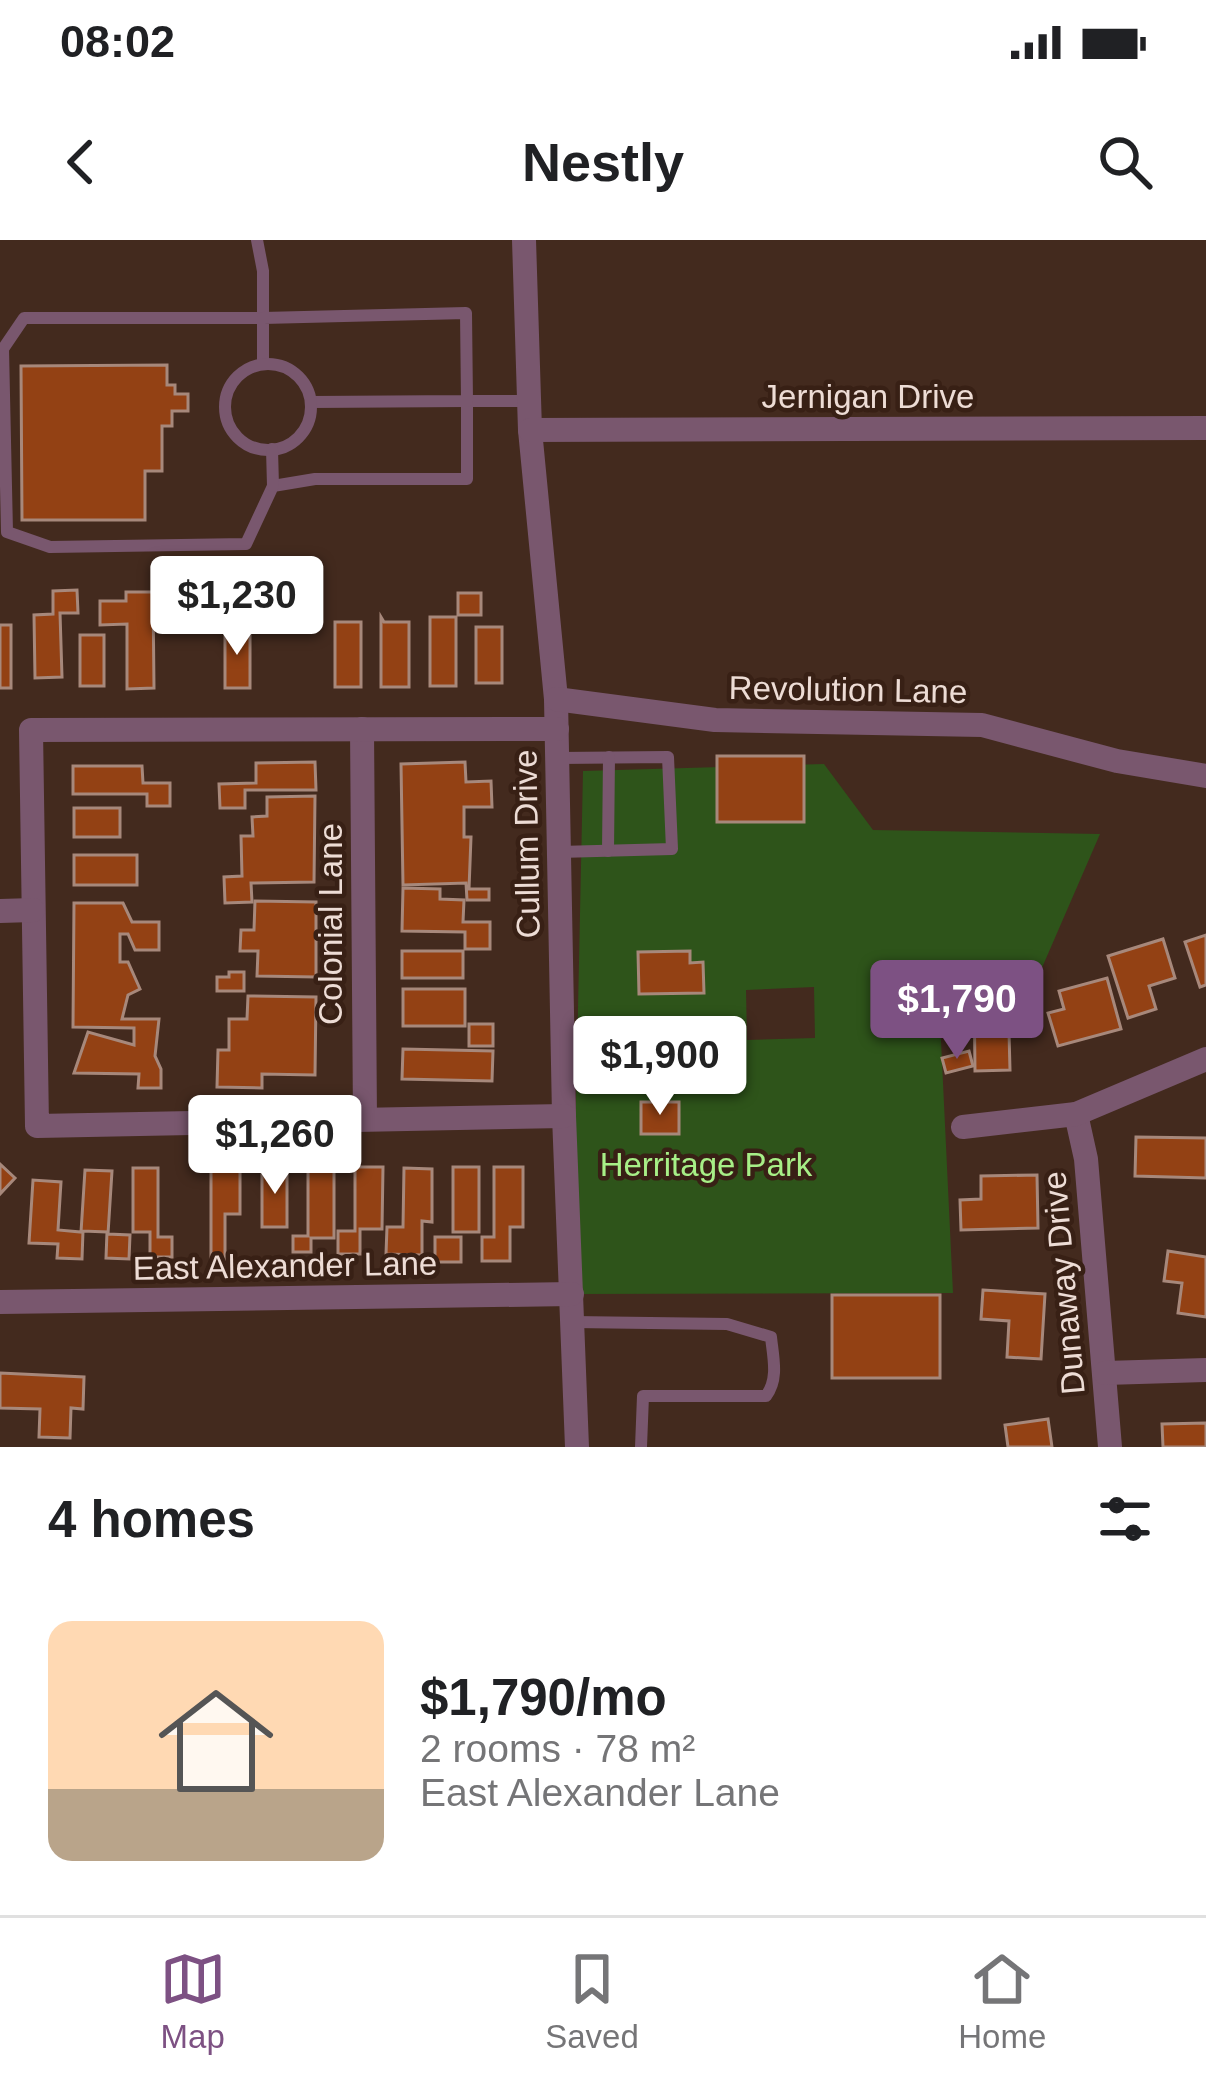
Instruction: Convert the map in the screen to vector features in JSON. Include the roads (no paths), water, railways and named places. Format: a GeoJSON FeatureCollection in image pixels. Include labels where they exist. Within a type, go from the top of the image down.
{"type":"FeatureCollection","features":[{"type":"Feature","properties":{"kind":"street","name":"Cullum Drive"},"geometry":{"type":"LineString","coordinates":[[524,240],[530,430],[556,699],[564,1116],[577,1447]]}},
{"type":"Feature","properties":{"kind":"street","name":"Jernigan Drive"},"geometry":{"type":"LineString","coordinates":[[530,430],[1206,428]]}},
{"type":"Feature","properties":{"kind":"street","name":"Revolution Lane"},"geometry":{"type":"LineString","coordinates":[[556,699],[715,720],[982,724],[1117,761],[1206,776]]}},
{"type":"Feature","properties":{"kind":"street","name":"Colonial Lane"},"geometry":{"type":"LineString","coordinates":[[362,729],[365,1118]]}},
{"type":"Feature","properties":{"kind":"street"},"geometry":{"type":"LineString","coordinates":[[556,729],[31,730],[37,1126],[564,1116]]}},
{"type":"Feature","properties":{"kind":"street"},"geometry":{"type":"LineString","coordinates":[[0,910],[33,910]]}},
{"type":"Feature","properties":{"kind":"street"},"geometry":{"type":"LineString","coordinates":[[963,1127],[1076,1114],[1206,1059]]}},
{"type":"Feature","properties":{"kind":"street","name":"Dunaway Drive"},"geometry":{"type":"LineString","coordinates":[[1076,1114],[1086,1160],[1110,1447]]}},
{"type":"Feature","properties":{"kind":"street","name":"East Alexander Lane"},"geometry":{"type":"LineString","coordinates":[[0,1302],[572,1294]]}},
{"type":"Feature","properties":{"kind":"street"},"geometry":{"type":"LineString","coordinates":[[1105,1373],[1206,1370]]}},
{"type":"Feature","properties":{"kind":"lane"},"geometry":{"type":"LineString","coordinates":[[257,240],[263,271],[263,364]]}},
{"type":"Feature","properties":{"kind":"lane"},"geometry":{"type":"LineString","coordinates":[[272,449],[273,486],[246,544],[50,547],[7,532],[3,349],[25,318],[466,314],[466,479],[315,479],[273,486]]}},
{"type":"Feature","properties":{"kind":"lane"},"geometry":{"type":"LineString","coordinates":[[263,364],[290,369],[308,389],[311,402],[305,428],[285,446],[272,449],[244,442],[226,418],[229,389],[237,377],[263,364]]}},
{"type":"Feature","properties":{"kind":"lane"},"geometry":{"type":"LineString","coordinates":[[311,402],[529,401]]}},
{"type":"Feature","properties":{"kind":"lane"},"geometry":{"type":"LineString","coordinates":[[608,850],[609,757]]}},
{"type":"Feature","properties":{"kind":"lane"},"geometry":{"type":"LineString","coordinates":[[557,758],[668,758],[672,849],[559,852]]}},
{"type":"Feature","properties":{"kind":"lane"},"geometry":{"type":"LineString","coordinates":[[573,1322],[728,1324],[771,1337],[773,1387],[766,1396],[643,1396],[640,1447]]}},
{"type":"Feature","properties":{"kind":"park label","name":"Herritage Park"},"geometry":{"type":"Point","coordinates":[706,1164]}}]}
